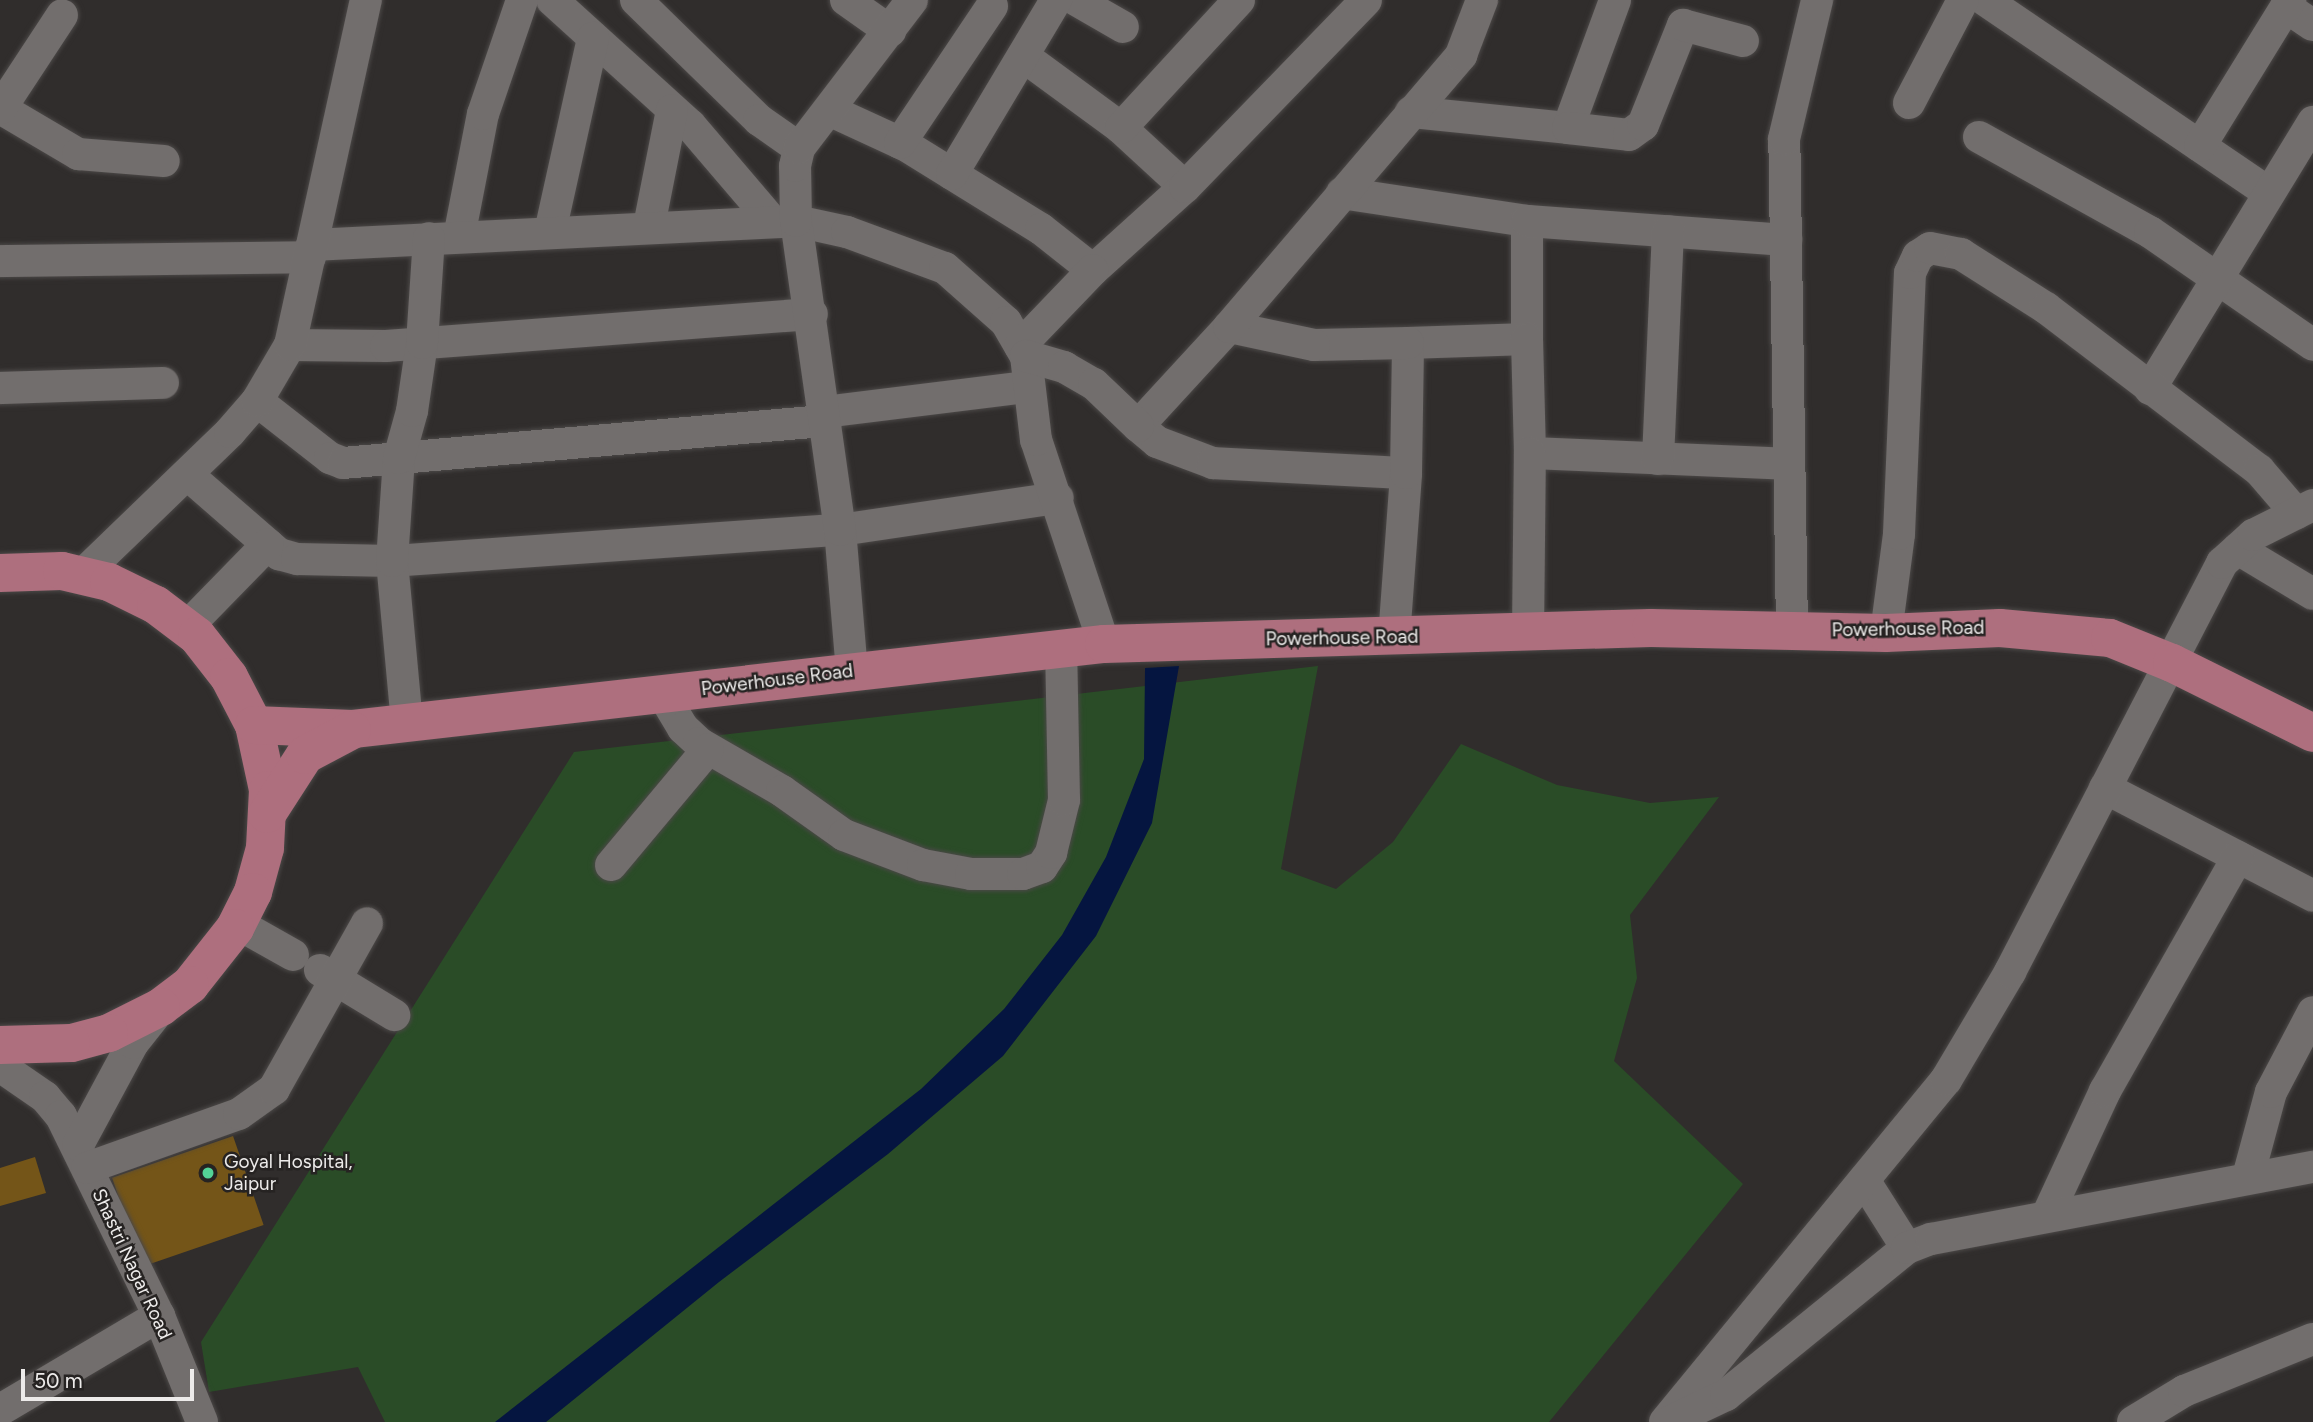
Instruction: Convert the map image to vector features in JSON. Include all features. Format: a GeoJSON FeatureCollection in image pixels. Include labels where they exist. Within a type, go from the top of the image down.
{"type":"FeatureCollection","features":[{"type":"Feature","properties":{"kind":"main road"},"geometry":{"type":"LineString","coordinates":[[0,573],[62,571],[109,582],[156,605],[186,628],[229,677],[254,725],[268,790],[265,848],[253,892],[238,924],[209,965],[161,1007],[109,1033],[71,1044],[0,1045]]}},
{"type":"Feature","properties":{"kind":"main road","name":"Powerhouse Road"},"geometry":{"type":"LineString","coordinates":[[353,729],[1061,648],[1651,628],[1886,633],[2000,628],[2062,631],[2110,638],[2172,663],[2313,733]]}},
{"type":"Feature","properties":{"kind":"main road"},"geometry":{"type":"LineString","coordinates":[[254,725],[353,729]]}},
{"type":"Feature","properties":{"kind":"main road"},"geometry":{"type":"LineString","coordinates":[[267,814],[304,755],[353,729]]}},
{"type":"Feature","properties":{"kind":"street"},"geometry":{"type":"LineString","coordinates":[[81,576],[188,475],[257,401],[290,345],[366,0]]}},
{"type":"Feature","properties":{"kind":"street"},"geometry":{"type":"LineString","coordinates":[[407,723],[392,561],[399,458],[412,411],[422,343],[444,237],[522,0]]}},
{"type":"Feature","properties":{"kind":"street"},"geometry":{"type":"LineString","coordinates":[[552,0],[788,216]]}},
{"type":"Feature","properties":{"kind":"street"},"geometry":{"type":"LineString","coordinates":[[636,0],[797,157]]}},
{"type":"Feature","properties":{"kind":"street"},"geometry":{"type":"LineString","coordinates":[[846,0],[890,31]]}},
{"type":"Feature","properties":{"kind":"street"},"geometry":{"type":"LineString","coordinates":[[852,671],[840,530],[813,314],[788,216],[797,157],[912,0]]}},
{"type":"Feature","properties":{"kind":"street"},"geometry":{"type":"LineString","coordinates":[[952,174],[1056,0]]}},
{"type":"Feature","properties":{"kind":"street"},"geometry":{"type":"LineString","coordinates":[[1076,0],[1123,27]]}},
{"type":"Feature","properties":{"kind":"street"},"geometry":{"type":"LineString","coordinates":[[1121,128],[1239,0]]}},
{"type":"Feature","properties":{"kind":"street"},"geometry":{"type":"LineString","coordinates":[[1138,426],[1229,327],[1461,55],[1482,0]]}},
{"type":"Feature","properties":{"kind":"street"},"geometry":{"type":"LineString","coordinates":[[1567,128],[1615,0]]}},
{"type":"Feature","properties":{"kind":"street"},"geometry":{"type":"LineString","coordinates":[[1792,630],[1784,139],[1817,0]]}},
{"type":"Feature","properties":{"kind":"street"},"geometry":{"type":"LineString","coordinates":[[1909,103],[1963,0]]}},
{"type":"Feature","properties":{"kind":"street"},"geometry":{"type":"LineString","coordinates":[[1985,0],[2269,193]]}},
{"type":"Feature","properties":{"kind":"street"},"geometry":{"type":"LineString","coordinates":[[1023,351],[1093,270],[1185,187],[1351,4]]}},
{"type":"Feature","properties":{"kind":"street"},"geometry":{"type":"LineString","coordinates":[[2200,146],[2288,4],[2313,25]]}},
{"type":"Feature","properties":{"kind":"street"},"geometry":{"type":"LineString","coordinates":[[900,143],[992,6]]}},
{"type":"Feature","properties":{"kind":"street"},"geometry":{"type":"LineString","coordinates":[[62,15],[0,108],[78,154],[164,161]]}},
{"type":"Feature","properties":{"kind":"street"},"geometry":{"type":"LineString","coordinates":[[1411,113],[1629,135],[1643,125],[1683,25],[1743,41]]}},
{"type":"Feature","properties":{"kind":"street"},"geometry":{"type":"LineString","coordinates":[[550,232],[593,38]]}},
{"type":"Feature","properties":{"kind":"street"},"geometry":{"type":"LineString","coordinates":[[1023,56],[1121,128],[1185,187]]}},
{"type":"Feature","properties":{"kind":"street"},"geometry":{"type":"LineString","coordinates":[[649,226],[672,110]]}},
{"type":"Feature","properties":{"kind":"street"},"geometry":{"type":"LineString","coordinates":[[831,111],[900,143],[952,174],[1041,229],[1093,270]]}},
{"type":"Feature","properties":{"kind":"street"},"geometry":{"type":"LineString","coordinates":[[2150,388],[2313,122]]}},
{"type":"Feature","properties":{"kind":"street"},"geometry":{"type":"LineString","coordinates":[[1979,137],[2150,232],[2218,276],[2313,345]]}},
{"type":"Feature","properties":{"kind":"street"},"geometry":{"type":"LineString","coordinates":[[1342,193],[1527,221],[1786,240]]}},
{"type":"Feature","properties":{"kind":"street"},"geometry":{"type":"LineString","coordinates":[[0,261],[311,251],[444,237],[788,216],[847,232],[945,268],[1006,322],[1023,351],[1036,440],[1111,645]]}},
{"type":"Feature","properties":{"kind":"street"},"geometry":{"type":"LineString","coordinates":[[1527,221],[1530,453],[1528,634]]}},
{"type":"Feature","properties":{"kind":"street"},"geometry":{"type":"LineString","coordinates":[[1658,459],[1668,232]]}},
{"type":"Feature","properties":{"kind":"street"},"geometry":{"type":"LineString","coordinates":[[1667,1422],[1946,1080],[2010,972],[2222,563],[2253,535],[2305,509],[2259,470],[2046,309],[1961,254],[1930,248],[1918,256],[1910,273],[1899,534],[1886,633]]}},
{"type":"Feature","properties":{"kind":"street"},"geometry":{"type":"LineString","coordinates":[[290,345],[422,343],[813,314]]}},
{"type":"Feature","properties":{"kind":"street"},"geometry":{"type":"LineString","coordinates":[[1229,327],[1314,345],[1527,339]]}},
{"type":"Feature","properties":{"kind":"street"},"geometry":{"type":"LineString","coordinates":[[1394,638],[1406,473],[1408,343]]}},
{"type":"Feature","properties":{"kind":"street"},"geometry":{"type":"LineString","coordinates":[[1023,351],[1064,367],[1094,384],[1157,442],[1213,463],[1406,473]]}},
{"type":"Feature","properties":{"kind":"street"},"geometry":{"type":"LineString","coordinates":[[0,388],[163,383]]}},
{"type":"Feature","properties":{"kind":"street"},"geometry":{"type":"LineString","coordinates":[[257,401],[330,458],[343,463],[825,417],[1027,387]]}},
{"type":"Feature","properties":{"kind":"street"},"geometry":{"type":"LineString","coordinates":[[1530,453],[1788,464]]}},
{"type":"Feature","properties":{"kind":"street"},"geometry":{"type":"LineString","coordinates":[[188,475],[268,544],[297,559],[392,561],[840,530],[1058,498]]}},
{"type":"Feature","properties":{"kind":"street"},"geometry":{"type":"LineString","coordinates":[[186,628],[268,544]]}},
{"type":"Feature","properties":{"kind":"street"},"geometry":{"type":"LineString","coordinates":[[2238,549],[2313,594]]}},
{"type":"Feature","properties":{"kind":"street"},"geometry":{"type":"LineString","coordinates":[[662,693],[683,728],[708,749],[872,849],[959,872],[1023,874],[1042,867],[1051,853],[1064,800],[1061,648]]}},
{"type":"Feature","properties":{"kind":"street"},"geometry":{"type":"LineString","coordinates":[[611,865],[708,749]]}},
{"type":"Feature","properties":{"kind":"street"},"geometry":{"type":"LineString","coordinates":[[2105,788],[2313,896]]}},
{"type":"Feature","properties":{"kind":"street"},"geometry":{"type":"LineString","coordinates":[[2047,1216],[2105,1091],[2238,858]]}},
{"type":"Feature","properties":{"kind":"street"},"geometry":{"type":"LineString","coordinates":[[83,1157],[239,1114],[274,1088],[316,968],[366,923]]}},
{"type":"Feature","properties":{"kind":"street"},"geometry":{"type":"LineString","coordinates":[[238,924],[394,1015]]}},
{"type":"Feature","properties":{"kind":"street"},"geometry":{"type":"LineString","coordinates":[[83,1157],[133,1043],[161,1007]]}},
{"type":"Feature","properties":{"kind":"street"},"geometry":{"type":"LineString","coordinates":[[2248,1177],[2272,1092],[2313,1012]]}},
{"type":"Feature","properties":{"kind":"street","name":"Shastri Nagar Road"},"geometry":{"type":"LineString","coordinates":[[0,1066],[45,1097],[83,1157],[159,1316],[202,1422]]}},
{"type":"Feature","properties":{"kind":"street"},"geometry":{"type":"LineString","coordinates":[[1667,1422],[1726,1395],[1907,1248],[1931,1239],[2248,1177],[2313,1167]]}},
{"type":"Feature","properties":{"kind":"street"},"geometry":{"type":"LineString","coordinates":[[1864,1180],[1907,1248]]}},
{"type":"Feature","properties":{"kind":"street"},"geometry":{"type":"LineString","coordinates":[[0,1410],[159,1316]]}},
{"type":"Feature","properties":{"kind":"street"},"geometry":{"type":"LineString","coordinates":[[2133,1422],[2184,1391],[2313,1339]]}},
{"type":"Feature","properties":{"kind":"green space"},"geometry":{"type":"Polygon","coordinates":[[[1318,666],[1281,869],[1336,889],[1393,842],[1461,744],[1557,785],[1650,803],[1719,797],[1630,915],[1637,978],[1614,1061],[1743,1184],[1549,1422],[385,1422],[358,1367],[209,1392],[201,1342],[574,752],[1318,666]]]}},
{"type":"Feature","properties":{"kind":"water"},"geometry":{"type":"Polygon","coordinates":[[[1179,666],[1152,823],[1096,936],[1003,1056],[888,1154],[719,1282],[546,1422],[495,1422],[921,1089],[1004,1009],[1062,935],[1106,857],[1144,759],[1145,668],[1179,666]]]}},
{"type":"Feature","properties":{"kind":"building"},"geometry":{"type":"Polygon","coordinates":[[[233,1136],[264,1225],[143,1267],[112,1178],[233,1136]]]}},
{"type":"Feature","properties":{"kind":"building"},"geometry":{"type":"Polygon","coordinates":[[[35,1157],[46,1193],[0,1206],[0,1168],[35,1157]]]}},
{"type":"Feature","properties":{"kind":"place","name":"Goyal Hospital, Jaipur"},"geometry":{"type":"Point","coordinates":[208,1173]}}]}
